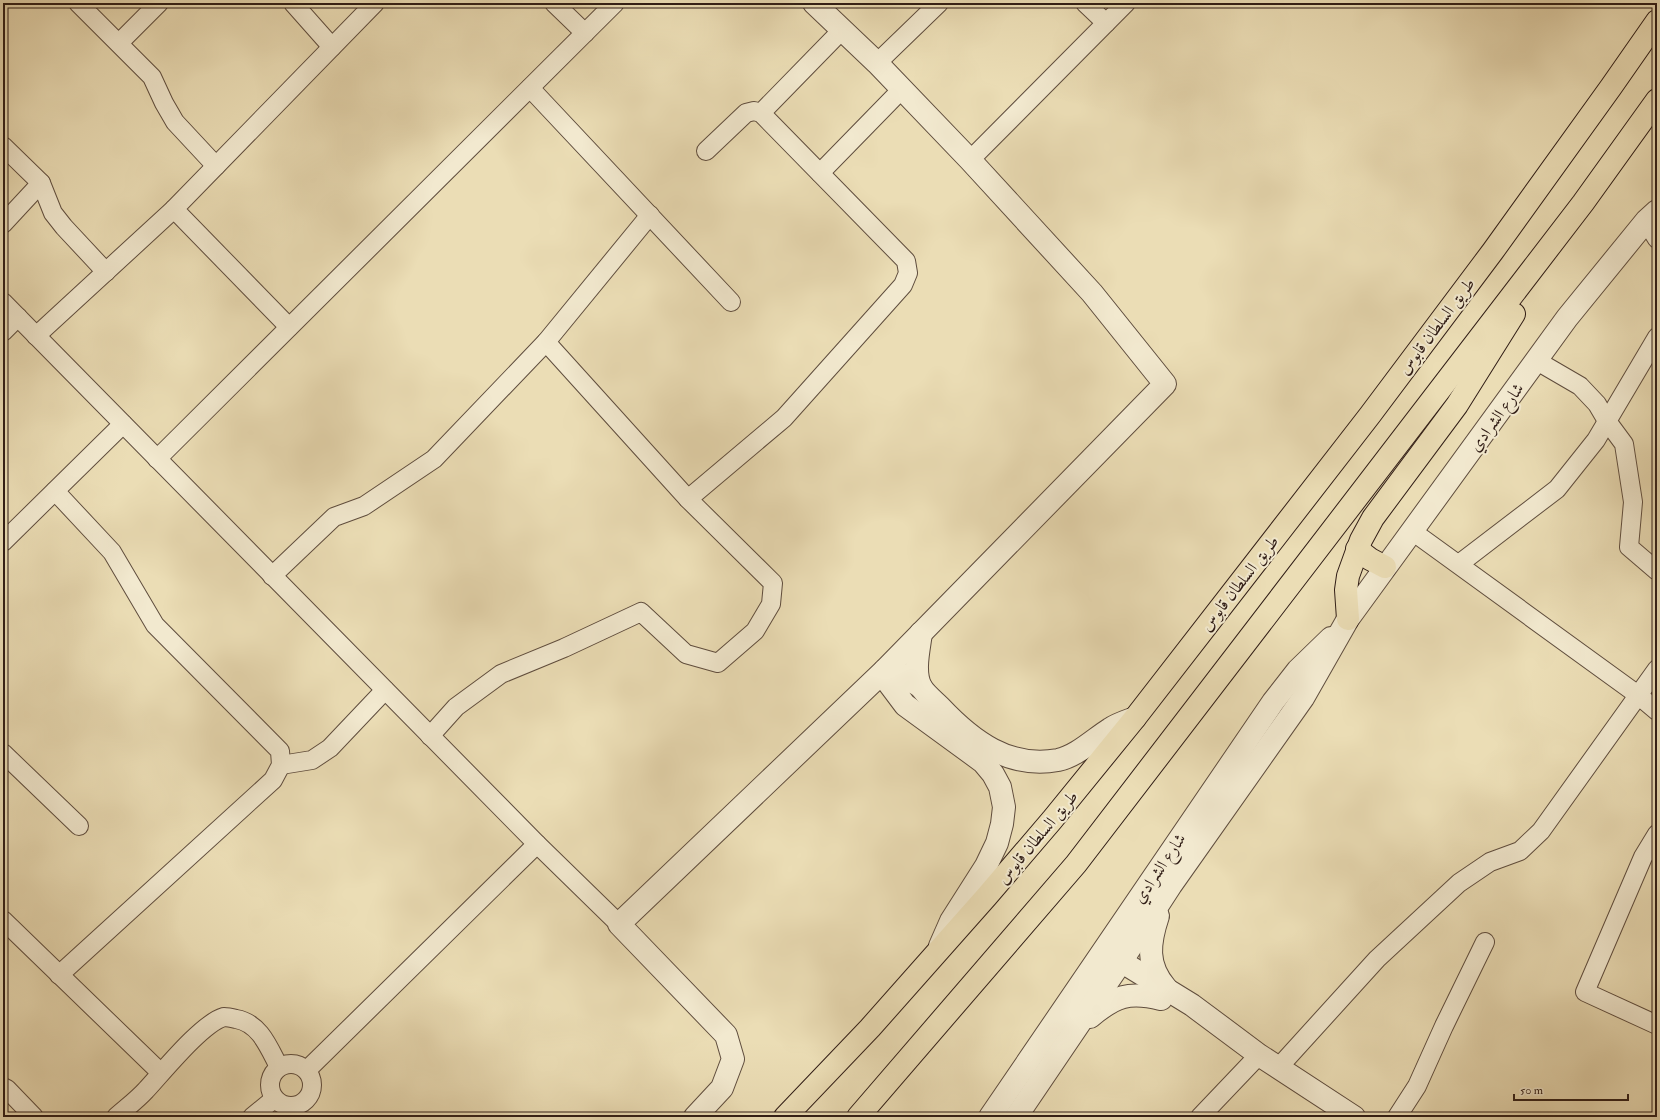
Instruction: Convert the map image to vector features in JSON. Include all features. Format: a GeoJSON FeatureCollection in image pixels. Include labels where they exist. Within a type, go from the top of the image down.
{"type":"FeatureCollection","features":[{"type":"Feature","properties":{"kind":"highway","name":"طريق السلطان قابوس"},"geometry":{"type":"LineString","coordinates":[[785,1117],[870,1028],[938,951],[1052,820],[1135,718],[1370,415],[1493,251],[1657,21]]}},
{"type":"Feature","properties":{"kind":"highway"},"geometry":{"type":"LineString","coordinates":[[858,1117],[1076,864],[1583,203],[1657,100]]}},
{"type":"Feature","properties":{"kind":"highway"},"geometry":{"type":"LineString","coordinates":[[1345,624],[1348,576],[1357,549],[1373,518],[1457,405],[1583,203]]}},
{"type":"Feature","properties":{"kind":"highway"},"geometry":{"type":"LineString","coordinates":[[1357,549],[1385,567]]}},
{"type":"Feature","properties":{"kind":"street"},"geometry":{"type":"LineString","coordinates":[[78,3],[152,77],[175,122],[216,166]]}},
{"type":"Feature","properties":{"kind":"street"},"geometry":{"type":"LineString","coordinates":[[119,43],[159,3]]}},
{"type":"Feature","properties":{"kind":"street"},"geometry":{"type":"LineString","coordinates":[[293,3],[332,47]]}},
{"type":"Feature","properties":{"kind":"street"},"geometry":{"type":"LineString","coordinates":[[36,336],[174,209],[375,3]]}},
{"type":"Feature","properties":{"kind":"street"},"geometry":{"type":"LineString","coordinates":[[554,3],[585,33]]}},
{"type":"Feature","properties":{"kind":"street"},"geometry":{"type":"LineString","coordinates":[[157,459],[615,3]]}},
{"type":"Feature","properties":{"kind":"street"},"geometry":{"type":"LineString","coordinates":[[619,924],[885,670],[1165,384],[1092,293],[970,160],[877,63],[814,3]]}},
{"type":"Feature","properties":{"kind":"street"},"geometry":{"type":"LineString","coordinates":[[877,63],[939,3]]}},
{"type":"Feature","properties":{"kind":"street"},"geometry":{"type":"LineString","coordinates":[[1085,3],[1106,23]]}},
{"type":"Feature","properties":{"kind":"street"},"geometry":{"type":"LineString","coordinates":[[970,160],[1126,3]]}},
{"type":"Feature","properties":{"kind":"street"},"geometry":{"type":"LineString","coordinates":[[761,113],[842,30]]}},
{"type":"Feature","properties":{"kind":"street"},"geometry":{"type":"LineString","coordinates":[[530,88],[731,302]]}},
{"type":"Feature","properties":{"kind":"street"},"geometry":{"type":"LineString","coordinates":[[820,173],[902,90]]}},
{"type":"Feature","properties":{"kind":"street"},"geometry":{"type":"LineString","coordinates":[[688,499],[784,418],[903,285],[908,273],[906,261],[761,113],[754,111],[746,113],[706,151]]}},
{"type":"Feature","properties":{"kind":"street"},"geometry":{"type":"LineString","coordinates":[[3,146],[41,183],[53,213],[106,272]]}},
{"type":"Feature","properties":{"kind":"street"},"geometry":{"type":"LineString","coordinates":[[3,224],[41,183]]}},
{"type":"Feature","properties":{"kind":"street"},"geometry":{"type":"LineString","coordinates":[[174,209],[289,327]]}},
{"type":"Feature","properties":{"kind":"street"},"geometry":{"type":"LineString","coordinates":[[272,576],[334,517],[364,506],[434,459],[546,342],[650,215]]}},
{"type":"Feature","properties":{"kind":"street"},"geometry":{"type":"LineString","coordinates":[[1651,216],[1657,239]]}},
{"type":"Feature","properties":{"kind":"street","name":"شارع الشرادي"},"geometry":{"type":"LineString","coordinates":[[1016,1117],[1117,968],[1171,885],[1302,698],[1345,624],[1385,567],[1567,318],[1651,216]]}},
{"type":"Feature","properties":{"kind":"street"},"geometry":{"type":"LineString","coordinates":[[3,302],[726,1034],[733,1059],[722,1088],[695,1117]]}},
{"type":"Feature","properties":{"kind":"street"},"geometry":{"type":"LineString","coordinates":[[3,332],[18,317]]}},
{"type":"Feature","properties":{"kind":"street"},"geometry":{"type":"LineString","coordinates":[[1459,564],[1557,489],[1596,440],[1657,337]]}},
{"type":"Feature","properties":{"kind":"street"},"geometry":{"type":"LineString","coordinates":[[430,736],[456,707],[501,674],[564,648],[641,612],[686,654],[718,663],[755,630],[771,604],[773,583],[688,499],[546,342]]}},
{"type":"Feature","properties":{"kind":"street"},"geometry":{"type":"LineString","coordinates":[[1537,361],[1580,386],[1597,404],[1607,421],[1624,444],[1633,502],[1629,547],[1657,571]]}},
{"type":"Feature","properties":{"kind":"street"},"geometry":{"type":"LineString","coordinates":[[3,542],[123,424]]}},
{"type":"Feature","properties":{"kind":"street"},"geometry":{"type":"LineString","coordinates":[[55,491],[112,552],[155,625],[280,751],[281,766],[273,780],[59,975]]}},
{"type":"Feature","properties":{"kind":"street"},"geometry":{"type":"LineString","coordinates":[[1412,531],[1638,695],[1657,711]]}},
{"type":"Feature","properties":{"kind":"street","name":"شارع الشرادي"},"geometry":{"type":"LineString","coordinates":[[990,1117],[1273,702],[1311,655],[1345,624]]}},
{"type":"Feature","properties":{"kind":"street"},"geometry":{"type":"LineString","coordinates":[[921,633],[917,667],[921,687]]}},
{"type":"Feature","properties":{"kind":"street"},"geometry":{"type":"LineString","coordinates":[[1278,1068],[1376,959],[1458,883],[1490,862],[1520,851],[1541,831],[1657,669]]}},
{"type":"Feature","properties":{"kind":"street"},"geometry":{"type":"LineString","coordinates":[[885,670],[896,671],[921,687],[951,718],[988,748],[1004,756],[1022,761],[1041,762],[1060,760],[1085,747],[1111,728],[1135,718]]}},
{"type":"Feature","properties":{"kind":"street"},"geometry":{"type":"LineString","coordinates":[[885,670],[887,682],[905,705],[982,762],[993,774],[1000,787],[1004,807],[1002,824],[997,843],[986,866],[950,921],[938,951]]}},
{"type":"Feature","properties":{"kind":"street"},"geometry":{"type":"LineString","coordinates":[[281,766],[312,760],[330,748],[385,690]]}},
{"type":"Feature","properties":{"kind":"street"},"geometry":{"type":"LineString","coordinates":[[852,702],[867,698],[881,698],[905,705]]}},
{"type":"Feature","properties":{"kind":"street"},"geometry":{"type":"LineString","coordinates":[[3,753],[79,826]]}},
{"type":"Feature","properties":{"kind":"street"},"geometry":{"type":"LineString","coordinates":[[1657,834],[1643,857],[1585,992],[1657,1025]]}},
{"type":"Feature","properties":{"kind":"street"},"geometry":{"type":"LineString","coordinates":[[307,1070],[537,844]]}},
{"type":"Feature","properties":{"kind":"street"},"geometry":{"type":"LineString","coordinates":[[1165,995],[1154,969],[1150,944],[1158,914],[1171,885]]}},
{"type":"Feature","properties":{"kind":"street"},"geometry":{"type":"LineString","coordinates":[[3,920],[160,1072]]}},
{"type":"Feature","properties":{"kind":"street"},"geometry":{"type":"LineString","coordinates":[[1397,1117],[1417,1086],[1444,1026],[1485,942]]}},
{"type":"Feature","properties":{"kind":"street"},"geometry":{"type":"LineString","coordinates":[[1098,958],[1165,995],[1186,1011],[1213,1022],[1278,1068],[1354,1117]]}},
{"type":"Feature","properties":{"kind":"street"},"geometry":{"type":"LineString","coordinates":[[1071,1036],[1103,1007],[1116,999],[1137,995],[1165,995]]}},
{"type":"Feature","properties":{"kind":"street"},"geometry":{"type":"LineString","coordinates":[[116,1117],[146,1091],[160,1072],[209,1025],[225,1017],[241,1020],[252,1026],[265,1039],[279,1067]]}},
{"type":"Feature","properties":{"kind":"street"},"geometry":{"type":"LineString","coordinates":[[1200,1117],[1259,1055]]}},
{"type":"Feature","properties":{"kind":"street"},"geometry":{"type":"LineString","coordinates":[[286,1064],[294,1064],[307,1070],[311,1077],[312,1085],[305,1111],[282,1105],[274,1099],[270,1088],[270,1082],[275,1071],[279,1067],[286,1064]]}},
{"type":"Feature","properties":{"kind":"street"},"geometry":{"type":"LineString","coordinates":[[3,1087],[7,1089],[34,1117]]}},
{"type":"Feature","properties":{"kind":"street"},"geometry":{"type":"LineString","coordinates":[[252,1117],[274,1099]]}}]}
